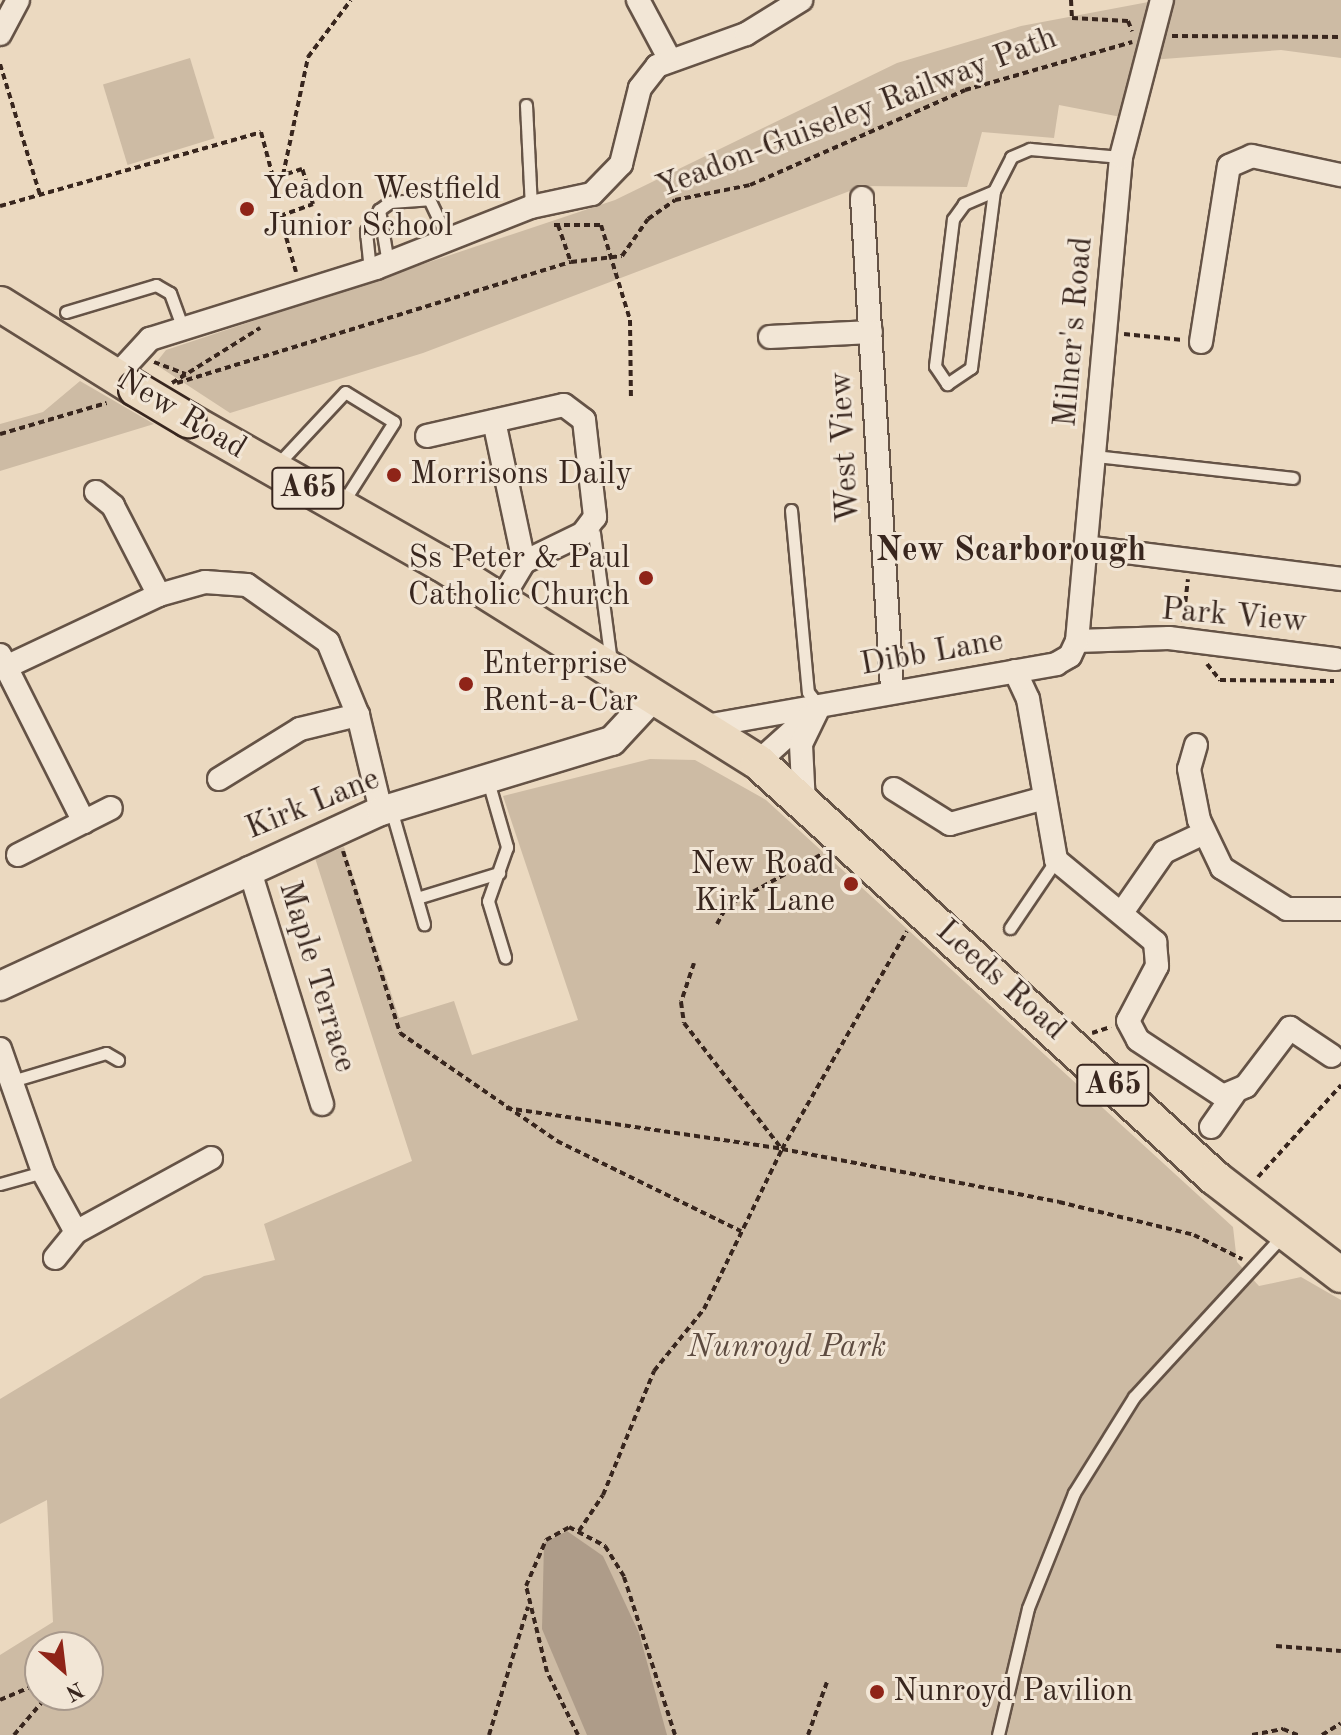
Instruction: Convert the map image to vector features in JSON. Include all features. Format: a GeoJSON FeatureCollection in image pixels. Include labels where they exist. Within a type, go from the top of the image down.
{"type":"FeatureCollection","features":[{"type":"Feature","properties":{"kind":"main road","name":"New Road"},"geometry":{"type":"LineString","coordinates":[[0,304],[134,381],[188,420],[500,602],[651,699]]}},
{"type":"Feature","properties":{"kind":"main road","name":"Leeds Road"},"geometry":{"type":"LineString","coordinates":[[651,699],[758,762],[1229,1190],[1283,1236],[1341,1275]]}},
{"type":"Feature","properties":{"kind":"street"},"geometry":{"type":"LineString","coordinates":[[2,24],[18,0]]}},
{"type":"Feature","properties":{"kind":"street"},"geometry":{"type":"LineString","coordinates":[[638,0],[669,58]]}},
{"type":"Feature","properties":{"kind":"street"},"geometry":{"type":"LineString","coordinates":[[134,381],[150,339],[379,266],[531,207],[592,194],[621,164],[640,88],[669,58],[734,39],[801,0]]}},
{"type":"Feature","properties":{"kind":"street","name":"Milner's Road"},"geometry":{"type":"LineString","coordinates":[[1077,641],[1107,341],[1121,157],[1143,40],[1162,0]]}},
{"type":"Feature","properties":{"kind":"street"},"geometry":{"type":"LineString","coordinates":[[1201,342],[1229,166],[1252,156],[1341,175]]}},
{"type":"Feature","properties":{"kind":"street","name":"West View"},"geometry":{"type":"LineString","coordinates":[[862,198],[892,692]]}},
{"type":"Feature","properties":{"kind":"street"},"geometry":{"type":"LineString","coordinates":[[770,337],[871,332]]}},
{"type":"Feature","properties":{"kind":"street"},"geometry":{"type":"LineString","coordinates":[[427,436],[564,405],[584,420],[595,517],[582,534],[524,562],[500,602]]}},
{"type":"Feature","properties":{"kind":"street"},"geometry":{"type":"LineString","coordinates":[[494,421],[524,562]]}},
{"type":"Feature","properties":{"kind":"street"},"geometry":{"type":"LineString","coordinates":[[96,492],[113,506],[159,595]]}},
{"type":"Feature","properties":{"kind":"street"},"geometry":{"type":"LineString","coordinates":[[1085,547],[1341,579]]}},
{"type":"Feature","properties":{"kind":"street"},"geometry":{"type":"LineString","coordinates":[[84,822],[3,661],[159,595],[205,582],[247,585],[328,642],[358,715],[386,810]]}},
{"type":"Feature","properties":{"kind":"street","name":"Park View"},"geometry":{"type":"LineString","coordinates":[[1077,641],[1184,640],[1338,669]]}},
{"type":"Feature","properties":{"kind":"street","name":"Dibb Lane"},"geometry":{"type":"LineString","coordinates":[[696,728],[1056,664],[1077,641]]}},
{"type":"Feature","properties":{"kind":"street"},"geometry":{"type":"LineString","coordinates":[[1015,671],[1028,699],[1041,799],[1056,860],[1073,880],[1123,911],[1149,933],[1158,954],[1128,1021],[1138,1040],[1212,1095],[1234,1094]]}},
{"type":"Feature","properties":{"kind":"street","name":"Kirk Lane"},"geometry":{"type":"LineString","coordinates":[[0,986],[336,830],[386,810],[612,741],[651,699]]}},
{"type":"Feature","properties":{"kind":"street"},"geometry":{"type":"LineString","coordinates":[[758,762],[819,707]]}},
{"type":"Feature","properties":{"kind":"street"},"geometry":{"type":"LineString","coordinates":[[804,804],[801,744],[819,707]]}},
{"type":"Feature","properties":{"kind":"street"},"geometry":{"type":"LineString","coordinates":[[219,779],[300,729],[358,715]]}},
{"type":"Feature","properties":{"kind":"street"},"geometry":{"type":"LineString","coordinates":[[1196,745],[1189,769],[1204,833],[1222,868],[1263,900],[1305,912],[1341,909]]}},
{"type":"Feature","properties":{"kind":"street"},"geometry":{"type":"LineString","coordinates":[[894,789],[950,824],[1041,799]]}},
{"type":"Feature","properties":{"kind":"street"},"geometry":{"type":"LineString","coordinates":[[18,855],[111,808]]}},
{"type":"Feature","properties":{"kind":"street"},"geometry":{"type":"LineString","coordinates":[[1123,911],[1164,852],[1204,833]]}},
{"type":"Feature","properties":{"kind":"street","name":"Maple Terrace"},"geometry":{"type":"LineString","coordinates":[[249,868],[322,1104]]}},
{"type":"Feature","properties":{"kind":"street"},"geometry":{"type":"LineString","coordinates":[[1211,1127],[1234,1094],[1290,1028],[1332,1056]]}},
{"type":"Feature","properties":{"kind":"street"},"geometry":{"type":"LineString","coordinates":[[0,1049],[43,1172],[76,1232]]}},
{"type":"Feature","properties":{"kind":"street"},"geometry":{"type":"LineString","coordinates":[[55,1258],[76,1232],[211,1158]]}},
{"type":"Feature","properties":{"kind":"lane"},"geometry":{"type":"LineString","coordinates":[[526,105],[531,207]]}},
{"type":"Feature","properties":{"kind":"lane"},"geometry":{"type":"LineString","coordinates":[[994,191],[964,204],[953,219],[935,366],[947,384],[971,368],[994,191],[1011,157],[1030,149],[1121,157]]}},
{"type":"Feature","properties":{"kind":"lane"},"geometry":{"type":"LineString","coordinates":[[379,266],[366,231],[379,210],[412,195],[429,199],[448,239]]}},
{"type":"Feature","properties":{"kind":"lane"},"geometry":{"type":"LineString","coordinates":[[379,210],[379,266]]}},
{"type":"Feature","properties":{"kind":"lane"},"geometry":{"type":"LineString","coordinates":[[66,312],[156,285],[170,293],[183,329]]}},
{"type":"Feature","properties":{"kind":"lane"},"geometry":{"type":"LineString","coordinates":[[273,469],[345,392],[394,422],[340,506]]}},
{"type":"Feature","properties":{"kind":"lane"},"geometry":{"type":"LineString","coordinates":[[1095,456],[1293,478]]}},
{"type":"Feature","properties":{"kind":"lane"},"geometry":{"type":"LineString","coordinates":[[791,510],[808,692],[819,707]]}},
{"type":"Feature","properties":{"kind":"lane"},"geometry":{"type":"LineString","coordinates":[[594,533],[613,676]]}},
{"type":"Feature","properties":{"kind":"lane"},"geometry":{"type":"LineString","coordinates":[[487,781],[507,847],[488,901],[505,957]]}},
{"type":"Feature","properties":{"kind":"lane"},"geometry":{"type":"LineString","coordinates":[[386,810],[424,924]]}},
{"type":"Feature","properties":{"kind":"lane"},"geometry":{"type":"LineString","coordinates":[[1010,928],[1056,860]]}},
{"type":"Feature","properties":{"kind":"lane"},"geometry":{"type":"LineString","coordinates":[[417,898],[499,873]]}},
{"type":"Feature","properties":{"kind":"lane"},"geometry":{"type":"LineString","coordinates":[[12,1081],[106,1053],[118,1060]]}},
{"type":"Feature","properties":{"kind":"lane"},"geometry":{"type":"LineString","coordinates":[[0,1184],[43,1172]]}},
{"type":"Feature","properties":{"kind":"lane"},"geometry":{"type":"LineString","coordinates":[[998,1735],[1028,1608],[1074,1493],[1134,1397],[1283,1236]]}},
{"type":"Feature","properties":{"kind":"path"},"geometry":{"type":"LineString","coordinates":[[283,175],[308,57],[351,0]]}},
{"type":"Feature","properties":{"kind":"path"},"geometry":{"type":"LineString","coordinates":[[1071,0],[1072,18],[1128,21],[1143,40]]}},
{"type":"Feature","properties":{"kind":"path","name":"Yeadon-Guiseley Railway Path"},"geometry":{"type":"LineString","coordinates":[[611,258],[622,256],[648,219],[675,200],[750,185],[965,90],[1061,56],[1143,40],[1318,32],[1341,37]]}},
{"type":"Feature","properties":{"kind":"path"},"geometry":{"type":"LineString","coordinates":[[0,64],[40,195]]}},
{"type":"Feature","properties":{"kind":"path"},"geometry":{"type":"LineString","coordinates":[[0,206],[261,132],[273,177],[302,169],[313,204],[280,216],[302,292]]}},
{"type":"Feature","properties":{"kind":"path"},"geometry":{"type":"LineString","coordinates":[[556,202],[552,218],[558,225],[571,262]]}},
{"type":"Feature","properties":{"kind":"path"},"geometry":{"type":"LineString","coordinates":[[558,225],[601,225],[630,320],[631,398]]}},
{"type":"Feature","properties":{"kind":"path"},"geometry":{"type":"LineString","coordinates":[[0,434],[134,381],[571,262],[611,258]]}},
{"type":"Feature","properties":{"kind":"path"},"geometry":{"type":"LineString","coordinates":[[134,381],[186,374],[270,321],[264,304]]}},
{"type":"Feature","properties":{"kind":"path"},"geometry":{"type":"LineString","coordinates":[[1107,341],[1201,342]]}},
{"type":"Feature","properties":{"kind":"path"},"geometry":{"type":"LineString","coordinates":[[134,381],[186,374]]}},
{"type":"Feature","properties":{"kind":"path"},"geometry":{"type":"LineString","coordinates":[[1190,560],[1184,640],[1220,680],[1338,669]]}},
{"type":"Feature","properties":{"kind":"path"},"geometry":{"type":"LineString","coordinates":[[336,830],[400,1033],[506,1108],[640,1186],[741,1231]]}},
{"type":"Feature","properties":{"kind":"path"},"geometry":{"type":"LineString","coordinates":[[717,924],[727,906],[818,859],[837,832]]}},
{"type":"Feature","properties":{"kind":"path"},"geometry":{"type":"LineString","coordinates":[[579,1531],[603,1495],[654,1371],[704,1309],[782,1149],[920,909]]}},
{"type":"Feature","properties":{"kind":"path"},"geometry":{"type":"LineString","coordinates":[[694,963],[681,1002],[684,1023],[782,1149]]}},
{"type":"Feature","properties":{"kind":"path"},"geometry":{"type":"LineString","coordinates":[[1067,1042],[1128,1021]]}},
{"type":"Feature","properties":{"kind":"path"},"geometry":{"type":"LineString","coordinates":[[1229,1190],[1270,1171],[1341,1085]]}},
{"type":"Feature","properties":{"kind":"path"},"geometry":{"type":"LineString","coordinates":[[506,1108],[782,1149],[1194,1235],[1255,1268]]}},
{"type":"Feature","properties":{"kind":"path"},"geometry":{"type":"LineString","coordinates":[[578,1735],[547,1672],[529,1603],[528,1574],[546,1540],[569,1527],[605,1546],[624,1577],[675,1735]]}},
{"type":"Feature","properties":{"kind":"path"},"geometry":{"type":"LineString","coordinates":[[489,1735],[529,1603]]}},
{"type":"Feature","properties":{"kind":"path"},"geometry":{"type":"LineString","coordinates":[[1276,1646],[1341,1651]]}},
{"type":"Feature","properties":{"kind":"path"},"geometry":{"type":"LineString","coordinates":[[808,1735],[827,1682]]}},
{"type":"Feature","properties":{"kind":"path"},"geometry":{"type":"LineString","coordinates":[[0,1700],[24,1690]]}},
{"type":"Feature","properties":{"kind":"path"},"geometry":{"type":"LineString","coordinates":[[14,1735],[34,1711]]}},
{"type":"Feature","properties":{"kind":"path"},"geometry":{"type":"LineString","coordinates":[[1322,1735],[1341,1723]]}},
{"type":"Feature","properties":{"kind":"path"},"geometry":{"type":"LineString","coordinates":[[1252,1735],[1283,1729],[1298,1735]]}},
{"type":"Feature","properties":{"kind":"green space"},"geometry":{"type":"Polygon","coordinates":[[[1159,0],[1341,0],[1341,58],[1281,50],[1137,61],[1121,117],[1059,105],[1054,138],[982,132],[967,187],[863,186],[423,353],[230,413],[155,364],[166,350],[615,200],[897,63],[1021,26],[1159,0]]]}},
{"type":"Feature","properties":{"kind":"green space"},"geometry":{"type":"Polygon","coordinates":[[[190,58],[215,138],[128,165],[103,85],[190,58]]]}},
{"type":"Feature","properties":{"kind":"green space"},"geometry":{"type":"Polygon","coordinates":[[[80,381],[154,424],[0,471],[0,424],[43,412],[80,381]]]}},
{"type":"Feature","properties":{"kind":"green space","name":"Nunroyd Park"},"geometry":{"type":"Polygon","coordinates":[[[650,759],[695,760],[766,800],[1233,1227],[1237,1262],[1259,1286],[1301,1277],[1341,1300],[1341,1735],[0,1735],[0,1655],[24,1640],[24,1711],[104,1711],[104,1631],[39,1631],[53,1622],[47,1500],[0,1524],[0,1399],[204,1276],[275,1260],[264,1224],[412,1161],[315,858],[344,847],[399,1018],[454,1001],[472,1055],[578,1020],[503,796],[650,759]]]}},
{"type":"Feature","properties":{"kind":"shaded area"},"geometry":{"type":"Polygon","coordinates":[[[567,1531],[603,1556],[639,1633],[667,1735],[587,1735],[542,1629],[544,1543],[567,1531]]]}},
{"type":"Feature","properties":{"kind":"place","name":"Yeadon Westfield Junior School"},"geometry":{"type":"Point","coordinates":[247,209]}},
{"type":"Feature","properties":{"kind":"place","name":"Morrisons Daily"},"geometry":{"type":"Point","coordinates":[394,475]}},
{"type":"Feature","properties":{"kind":"place","name":"Ss Peter & Paul Catholic Church"},"geometry":{"type":"Point","coordinates":[646,578]}},
{"type":"Feature","properties":{"kind":"place","name":"Enterprise Rent-a-Car"},"geometry":{"type":"Point","coordinates":[466,684]}},
{"type":"Feature","properties":{"kind":"place","name":"New Road Kirk Lane"},"geometry":{"type":"Point","coordinates":[851,884]}},
{"type":"Feature","properties":{"kind":"place","name":"Nunroyd Pavilion"},"geometry":{"type":"Point","coordinates":[877,1692]}},
{"type":"Feature","properties":{"kind":"district","name":"New Scarborough"},"geometry":{"type":"Point","coordinates":[1011,552]}}]}
